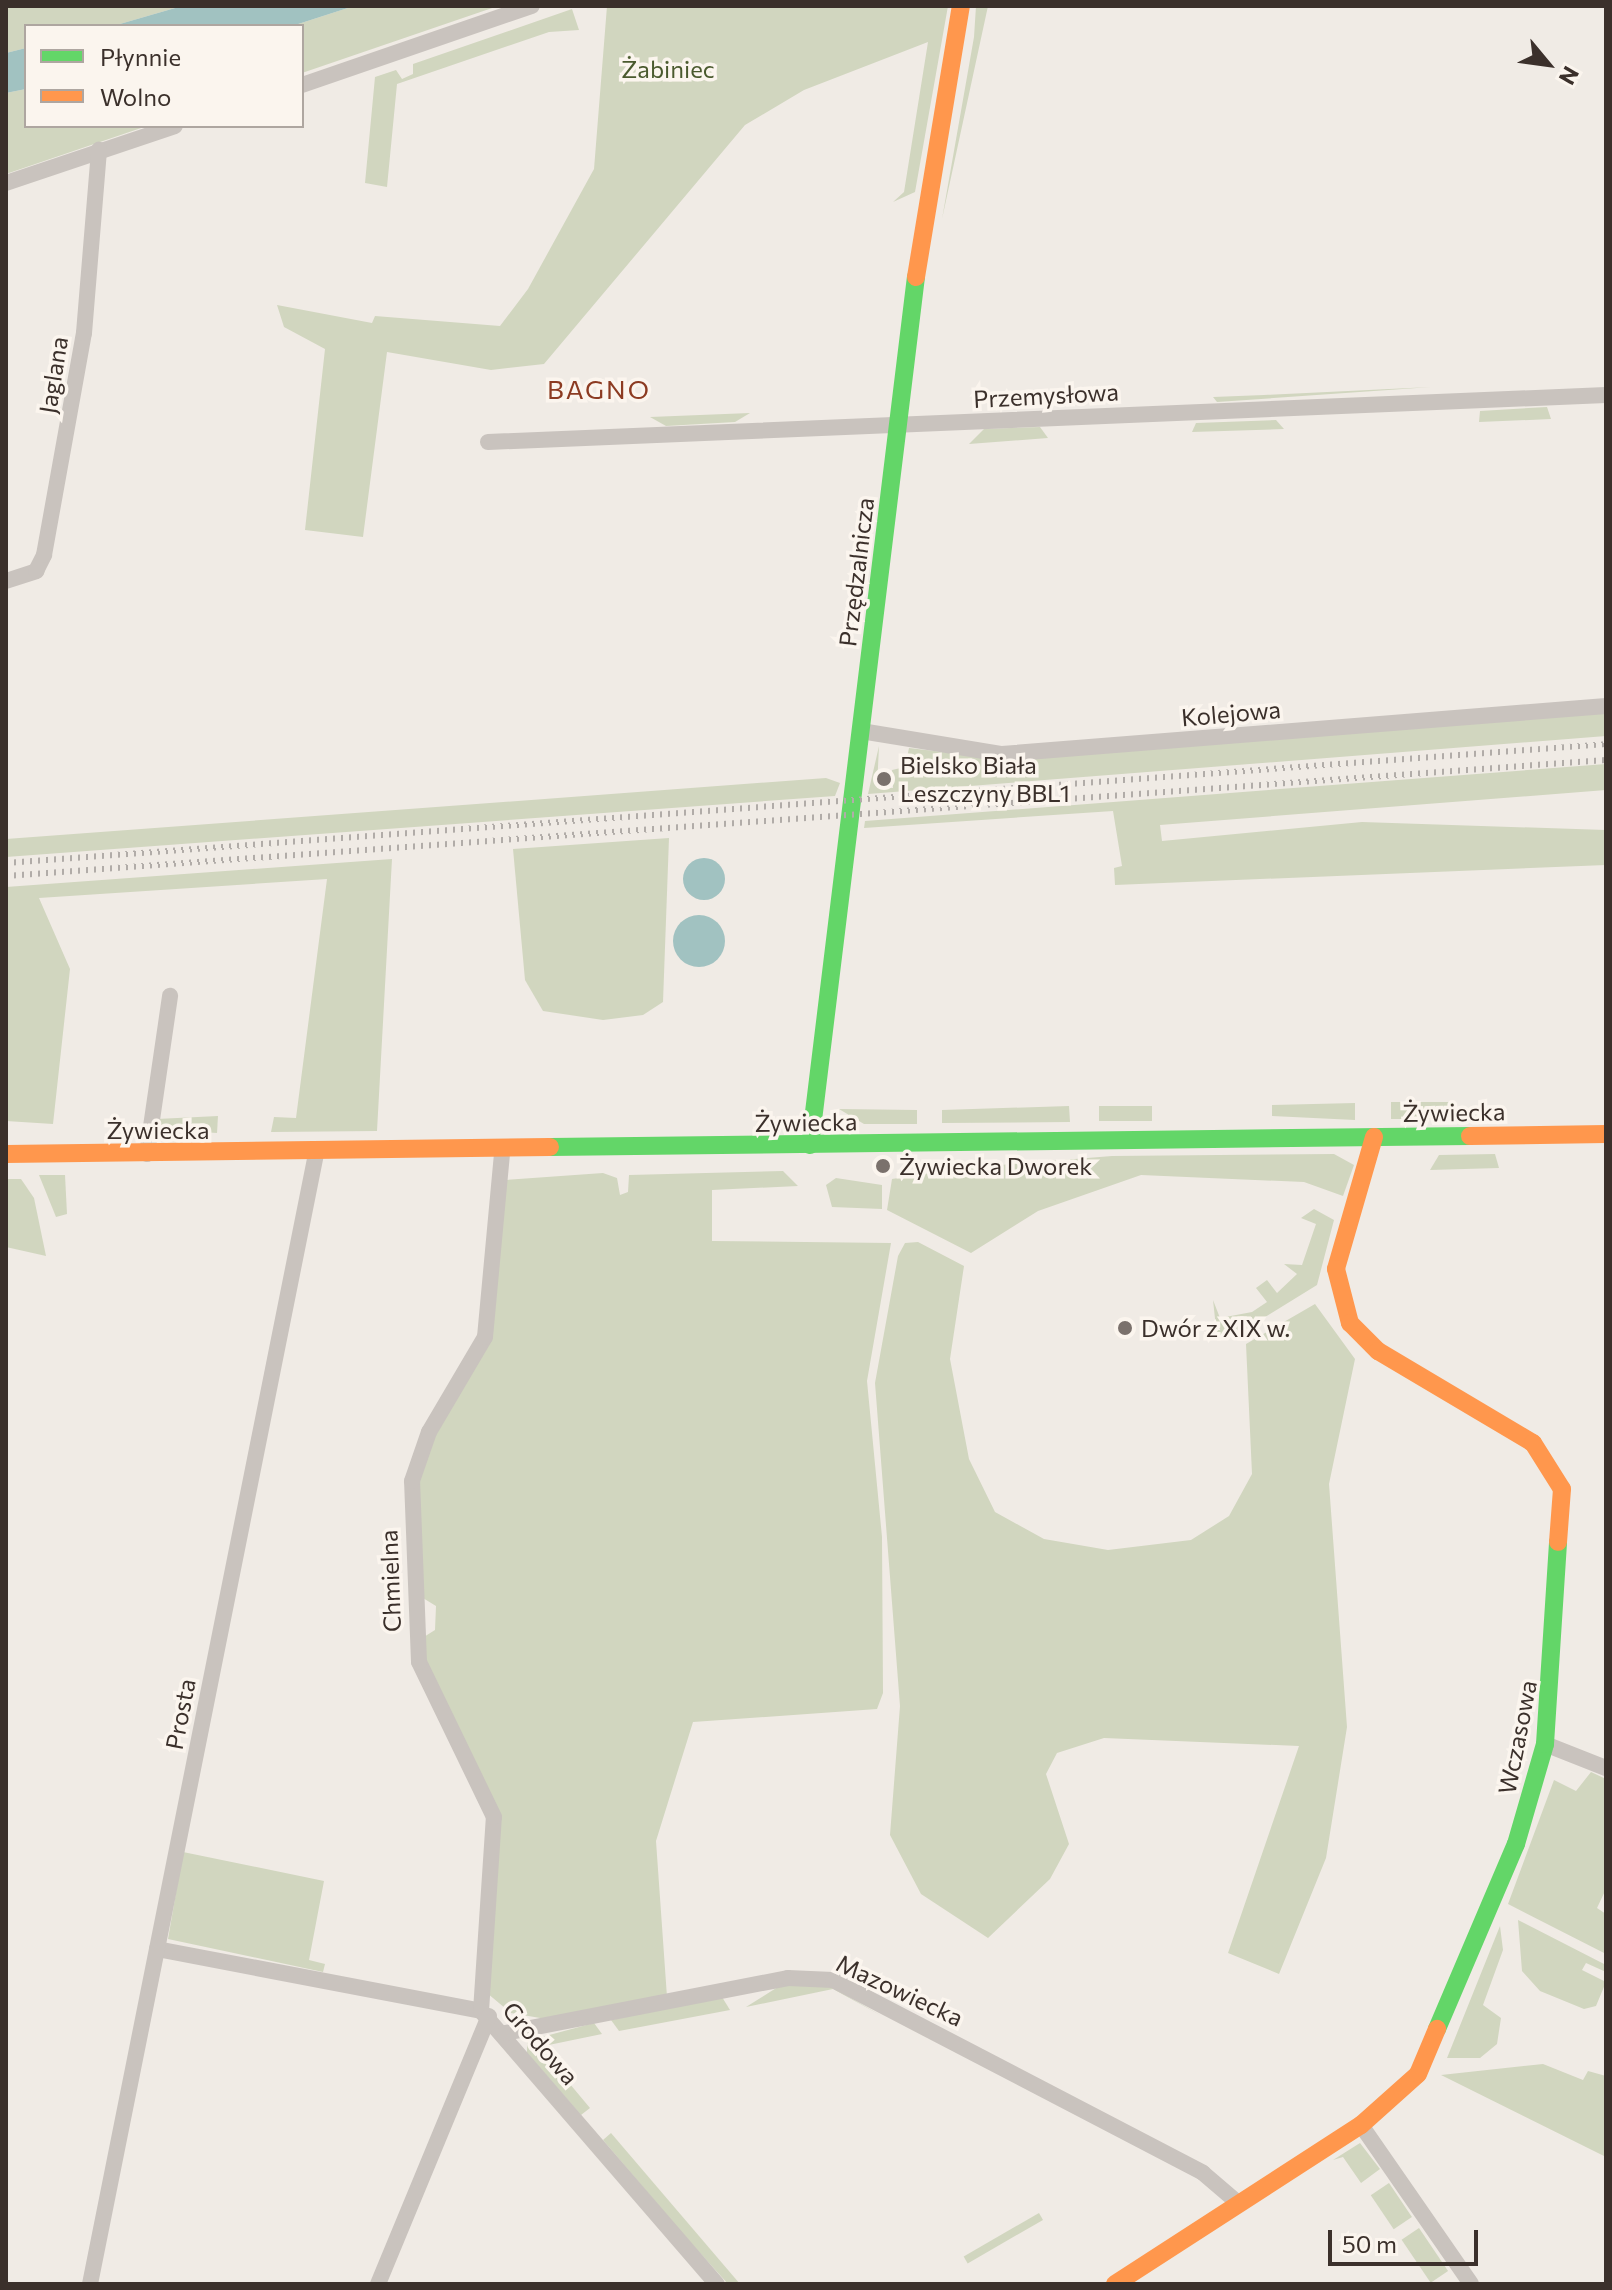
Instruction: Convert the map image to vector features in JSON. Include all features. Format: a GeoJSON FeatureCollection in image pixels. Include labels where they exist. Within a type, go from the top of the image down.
{"type":"FeatureCollection","features":[{"type":"Feature","properties":{"kind":"street"},"geometry":{"type":"LineString","coordinates":[[304,84],[532,6]]}},
{"type":"Feature","properties":{"kind":"street","name":"Przędzalnicza"},"geometry":{"type":"LineString","coordinates":[[810,1145],[898,426],[961,6]]}},
{"type":"Feature","properties":{"kind":"street"},"geometry":{"type":"LineString","coordinates":[[6,183],[169,128]]}},
{"type":"Feature","properties":{"kind":"street","name":"Jaglana"},"geometry":{"type":"LineString","coordinates":[[6,581],[36,571],[44,555],[84,333],[99,150]]}},
{"type":"Feature","properties":{"kind":"street","name":"Przemysłowa"},"geometry":{"type":"LineString","coordinates":[[488,442],[1606,395]]}},
{"type":"Feature","properties":{"kind":"street","name":"Kolejowa"},"geometry":{"type":"LineString","coordinates":[[861,731],[1002,754],[1606,706]]}},
{"type":"Feature","properties":{"kind":"street"},"geometry":{"type":"LineString","coordinates":[[147,1154],[170,996]]}},
{"type":"Feature","properties":{"kind":"street","name":"Żywiecka"},"geometry":{"type":"LineString","coordinates":[[6,1154],[502,1152],[1606,1134]]}},
{"type":"Feature","properties":{"kind":"street","name":"Wczasowa"},"geometry":{"type":"LineString","coordinates":[[1115,2284],[1237,2202],[1361,2125],[1410,2084],[1436,2043],[1516,1844],[1545,1744],[1562,1489],[1533,1443],[1378,1351],[1350,1323],[1336,1269],[1374,1137]]}},
{"type":"Feature","properties":{"kind":"street","name":"Chmielna"},"geometry":{"type":"LineString","coordinates":[[378,2284],[485,2014],[494,1817],[419,1662],[412,1481],[429,1432],[485,1337],[502,1152]]}},
{"type":"Feature","properties":{"kind":"street","name":"Prosta"},"geometry":{"type":"LineString","coordinates":[[90,2284],[316,1154]]}},
{"type":"Feature","properties":{"kind":"street"},"geometry":{"type":"LineString","coordinates":[[1545,1744],[1606,1768]]}},
{"type":"Feature","properties":{"kind":"street","name":"Grodowa"},"geometry":{"type":"LineString","coordinates":[[157,1949],[485,2014],[505,2033],[717,2284]]}},
{"type":"Feature","properties":{"kind":"street","name":"Mazowiecka"},"geometry":{"type":"LineString","coordinates":[[505,2033],[788,1978],[833,1980],[1203,2173],[1237,2202]]}},
{"type":"Feature","properties":{"kind":"street"},"geometry":{"type":"LineString","coordinates":[[1361,2125],[1471,2284]]}},
{"type":"Feature","properties":{"kind":"green space"},"geometry":{"type":"Polygon","coordinates":[[[6,6],[182,6],[120,24],[24,24],[24,48],[6,53],[6,6]]]}},
{"type":"Feature","properties":{"kind":"green space"},"geometry":{"type":"Polygon","coordinates":[[[354,6],[498,6],[304,72],[304,24],[298,24],[354,6]]]}},
{"type":"Feature","properties":{"kind":"green space","name":"Żabiniec"},"geometry":{"type":"Polygon","coordinates":[[[607,6],[948,6],[915,192],[893,202],[904,192],[928,42],[804,90],[745,125],[544,364],[491,370],[387,352],[363,537],[305,530],[325,349],[284,327],[277,305],[372,323],[375,316],[500,326],[528,289],[594,169],[607,6]]]}},
{"type":"Feature","properties":{"kind":"green space"},"geometry":{"type":"Polygon","coordinates":[[[976,6],[988,6],[942,219],[974,37],[976,6]]]}},
{"type":"Feature","properties":{"kind":"green space"},"geometry":{"type":"Polygon","coordinates":[[[572,9],[579,30],[549,32],[397,84],[387,187],[365,183],[375,77],[396,70],[402,79],[413,74],[413,64],[572,9]]]}},
{"type":"Feature","properties":{"kind":"green space"},"geometry":{"type":"Polygon","coordinates":[[[24,89],[24,128],[141,128],[6,174],[6,93],[24,89]]]}},
{"type":"Feature","properties":{"kind":"green space"},"geometry":{"type":"Polygon","coordinates":[[[1431,387],[1217,402],[1213,397],[1264,395],[1431,387]]]}},
{"type":"Feature","properties":{"kind":"green space"},"geometry":{"type":"Polygon","coordinates":[[[1547,407],[1551,419],[1479,422],[1480,411],[1547,407]]]}},
{"type":"Feature","properties":{"kind":"green space"},"geometry":{"type":"Polygon","coordinates":[[[750,413],[735,422],[666,426],[650,417],[750,413]]]}},
{"type":"Feature","properties":{"kind":"green space"},"geometry":{"type":"Polygon","coordinates":[[[1276,420],[1284,429],[1192,432],[1196,423],[1276,420]]]}},
{"type":"Feature","properties":{"kind":"green space"},"geometry":{"type":"Polygon","coordinates":[[[1040,427],[1048,438],[969,444],[984,429],[1040,427]]]}},
{"type":"Feature","properties":{"kind":"green space"},"geometry":{"type":"Polygon","coordinates":[[[1606,711],[1606,736],[868,794],[879,746],[877,788],[893,788],[892,770],[905,767],[909,748],[1002,759],[1606,711]]]}},
{"type":"Feature","properties":{"kind":"green space"},"geometry":{"type":"Polygon","coordinates":[[[1606,764],[1606,790],[1160,825],[1162,841],[1362,822],[1606,830],[1606,865],[1115,885],[1114,868],[1122,866],[1113,811],[864,828],[865,821],[1606,764]]]}},
{"type":"Feature","properties":{"kind":"green space"},"geometry":{"type":"Polygon","coordinates":[[[826,778],[840,783],[835,796],[6,857],[6,839],[826,778]]]}},
{"type":"Feature","properties":{"kind":"green space"},"geometry":{"type":"Polygon","coordinates":[[[669,838],[663,1002],[643,1015],[603,1020],[543,1011],[525,980],[513,849],[669,838]]]}},
{"type":"Feature","properties":{"kind":"green space"},"geometry":{"type":"Polygon","coordinates":[[[392,859],[377,1131],[271,1132],[274,1117],[296,1118],[327,879],[39,898],[70,969],[53,1124],[6,1121],[6,887],[392,859]]]}},
{"type":"Feature","properties":{"kind":"green space"},"geometry":{"type":"Polygon","coordinates":[[[1391,1102],[1454,1102],[1454,1119],[1391,1119],[1391,1102]]]}},
{"type":"Feature","properties":{"kind":"green space"},"geometry":{"type":"Polygon","coordinates":[[[1355,1103],[1355,1120],[1272,1116],[1272,1105],[1355,1103]]]}},
{"type":"Feature","properties":{"kind":"green space"},"geometry":{"type":"Polygon","coordinates":[[[1069,1106],[1070,1122],[942,1123],[942,1110],[1069,1106]]]}},
{"type":"Feature","properties":{"kind":"green space"},"geometry":{"type":"Polygon","coordinates":[[[1099,1106],[1152,1106],[1152,1121],[1099,1121],[1099,1106]]]}},
{"type":"Feature","properties":{"kind":"green space"},"geometry":{"type":"Polygon","coordinates":[[[839,1109],[917,1110],[917,1124],[864,1124],[839,1109]]]}},
{"type":"Feature","properties":{"kind":"green space"},"geometry":{"type":"Polygon","coordinates":[[[218,1116],[217,1133],[157,1129],[157,1119],[218,1116]]]}},
{"type":"Feature","properties":{"kind":"green space"},"geometry":{"type":"Polygon","coordinates":[[[1334,1154],[1354,1165],[1343,1196],[1304,1182],[1141,1175],[1038,1211],[971,1253],[887,1210],[892,1179],[962,1168],[1112,1156],[1334,1154]]]}},
{"type":"Feature","properties":{"kind":"green space"},"geometry":{"type":"Polygon","coordinates":[[[1495,1154],[1499,1168],[1430,1170],[1439,1155],[1495,1154]]]}},
{"type":"Feature","properties":{"kind":"green space"},"geometry":{"type":"Polygon","coordinates":[[[783,1171],[798,1186],[712,1190],[712,1241],[891,1243],[867,1381],[882,1537],[883,1693],[877,1709],[693,1722],[656,1841],[667,1997],[546,2019],[511,2013],[487,1993],[499,1832],[428,1679],[419,1640],[435,1630],[436,1606],[418,1595],[419,1466],[481,1353],[505,1180],[603,1173],[617,1178],[620,1195],[628,1192],[629,1175],[783,1171]]]}},
{"type":"Feature","properties":{"kind":"green space"},"geometry":{"type":"Polygon","coordinates":[[[39,1175],[65,1175],[67,1214],[56,1217],[39,1175]]]}},
{"type":"Feature","properties":{"kind":"green space"},"geometry":{"type":"Polygon","coordinates":[[[836,1178],[882,1185],[882,1209],[832,1207],[826,1185],[836,1178]]]}},
{"type":"Feature","properties":{"kind":"green space"},"geometry":{"type":"Polygon","coordinates":[[[6,1179],[21,1179],[34,1198],[46,1256],[6,1247],[6,1179]]]}},
{"type":"Feature","properties":{"kind":"green space"},"geometry":{"type":"Polygon","coordinates":[[[1314,1209],[1334,1220],[1317,1285],[1241,1332],[1217,1337],[1213,1300],[1220,1318],[1252,1312],[1267,1302],[1256,1288],[1267,1280],[1277,1293],[1297,1274],[1284,1264],[1302,1265],[1316,1224],[1301,1218],[1314,1209]]]}},
{"type":"Feature","properties":{"kind":"green space"},"geometry":{"type":"Polygon","coordinates":[[[918,1242],[964,1266],[950,1359],[969,1459],[995,1512],[1044,1539],[1108,1550],[1191,1540],[1229,1516],[1252,1474],[1246,1344],[1315,1304],[1355,1359],[1329,1484],[1347,1727],[1326,1858],[1279,1974],[1228,1953],[1299,1746],[1104,1738],[1057,1753],[1046,1774],[1069,1844],[1050,1879],[988,1938],[921,1894],[890,1835],[900,1706],[875,1383],[898,1256],[905,1243],[918,1242]]]}},
{"type":"Feature","properties":{"kind":"green space"},"geometry":{"type":"Polygon","coordinates":[[[1591,1772],[1606,1779],[1606,1889],[1597,1908],[1606,1914],[1606,1954],[1508,1904],[1554,1780],[1576,1791],[1591,1772]]]}},
{"type":"Feature","properties":{"kind":"green space"},"geometry":{"type":"Polygon","coordinates":[[[183,1852],[324,1881],[309,1960],[325,1964],[323,1972],[168,1939],[183,1852]]]}},
{"type":"Feature","properties":{"kind":"green space"},"geometry":{"type":"Polygon","coordinates":[[[1518,1920],[1606,1965],[1606,1972],[1586,1963],[1582,1970],[1606,1982],[1596,2006],[1584,2009],[1540,1991],[1522,1971],[1518,1920]]]}},
{"type":"Feature","properties":{"kind":"green space"},"geometry":{"type":"Polygon","coordinates":[[[1500,1926],[1503,1950],[1483,2005],[1501,2018],[1497,2044],[1480,2058],[1447,2058],[1500,1926]]]}},
{"type":"Feature","properties":{"kind":"green space"},"geometry":{"type":"Polygon","coordinates":[[[781,1985],[828,1985],[882,2016],[833,1989],[746,2007],[781,1985]]]}},
{"type":"Feature","properties":{"kind":"green space"},"geometry":{"type":"Polygon","coordinates":[[[722,1997],[730,2010],[619,2031],[611,2020],[722,1997]]]}},
{"type":"Feature","properties":{"kind":"green space"},"geometry":{"type":"Polygon","coordinates":[[[594,2023],[602,2034],[539,2047],[590,2108],[581,2115],[527,2053],[527,2041],[594,2023]]]}},
{"type":"Feature","properties":{"kind":"green space"},"geometry":{"type":"Polygon","coordinates":[[[1543,2064],[1583,2080],[1588,2071],[1606,2076],[1606,2157],[1441,2075],[1543,2064]]]}},
{"type":"Feature","properties":{"kind":"green space"},"geometry":{"type":"Polygon","coordinates":[[[611,2133],[740,2284],[728,2284],[682,2233],[603,2140],[611,2133]]]}},
{"type":"Feature","properties":{"kind":"green space"},"geometry":{"type":"Polygon","coordinates":[[[1360,2143],[1380,2169],[1361,2183],[1343,2157],[1333,2160],[1360,2143]]]}},
{"type":"Feature","properties":{"kind":"green space"},"geometry":{"type":"Polygon","coordinates":[[[1389,2183],[1412,2217],[1394,2229],[1371,2195],[1389,2183]]]}},
{"type":"Feature","properties":{"kind":"green space"},"geometry":{"type":"Polygon","coordinates":[[[1039,2213],[1043,2220],[968,2263],[964,2256],[1039,2213]]]}},
{"type":"Feature","properties":{"kind":"green space"},"geometry":{"type":"Polygon","coordinates":[[[1419,2228],[1448,2271],[1431,2283],[1402,2240],[1419,2228]]]}},
{"type":"Feature","properties":{"kind":"water"},"geometry":{"type":"Polygon","coordinates":[[[182,6],[354,6],[298,24],[120,24],[182,6]]]}},
{"type":"Feature","properties":{"kind":"water"},"geometry":{"type":"Polygon","coordinates":[[[24,48],[24,89],[6,93],[6,53],[24,48]]]}},
{"type":"Feature","properties":{"kind":"water"},"geometry":{"type":"Polygon","coordinates":[[[704,858],[719,864],[725,879],[719,894],[704,900],[689,894],[683,879],[689,864],[704,858]]]}},
{"type":"Feature","properties":{"kind":"water"},"geometry":{"type":"Polygon","coordinates":[[[699,915],[717,923],[725,941],[717,959],[699,967],[681,959],[673,941],[681,923],[699,915]]]}},
{"type":"Feature","properties":{"kind":"railway"},"geometry":{"type":"LineString","coordinates":[[6,863],[1606,744]]}},
{"type":"Feature","properties":{"kind":"railway"},"geometry":{"type":"LineString","coordinates":[[6,876],[1606,760]]}},
{"type":"Feature","properties":{"kind":"traffic: fast"},"geometry":{"type":"LineString","coordinates":[[810,1145],[916,277]]}},
{"type":"Feature","properties":{"kind":"traffic: fast"},"geometry":{"type":"LineString","coordinates":[[550,1147],[1470,1136]]}},
{"type":"Feature","properties":{"kind":"traffic: fast"},"geometry":{"type":"LineString","coordinates":[[1437,2029],[1516,1844],[1545,1744],[1558,1542]]}},
{"type":"Feature","properties":{"kind":"traffic: slow"},"geometry":{"type":"LineString","coordinates":[[916,277],[961,6]]}},
{"type":"Feature","properties":{"kind":"traffic: slow"},"geometry":{"type":"LineString","coordinates":[[1470,1136],[1606,1134]]}},
{"type":"Feature","properties":{"kind":"traffic: slow"},"geometry":{"type":"LineString","coordinates":[[1374,1137],[1336,1269],[1350,1323],[1378,1351],[1533,1443],[1562,1489],[1558,1542]]}},
{"type":"Feature","properties":{"kind":"traffic: slow"},"geometry":{"type":"LineString","coordinates":[[6,1154],[550,1147]]}},
{"type":"Feature","properties":{"kind":"traffic: slow"},"geometry":{"type":"LineString","coordinates":[[1115,2284],[1361,2125],[1418,2074],[1437,2029]]}},
{"type":"Feature","properties":{"kind":"place","name":"Bielsko Biała Leszczyny BBL1"},"geometry":{"type":"Point","coordinates":[884,779]}},
{"type":"Feature","properties":{"kind":"place","name":"Żywiecka Dworek"},"geometry":{"type":"Point","coordinates":[883,1166]}},
{"type":"Feature","properties":{"kind":"place","name":"Dwór z XIX w."},"geometry":{"type":"Point","coordinates":[1125,1328]}},
{"type":"Feature","properties":{"kind":"district","name":"BAGNO"},"geometry":{"type":"Point","coordinates":[599,389]}}]}
